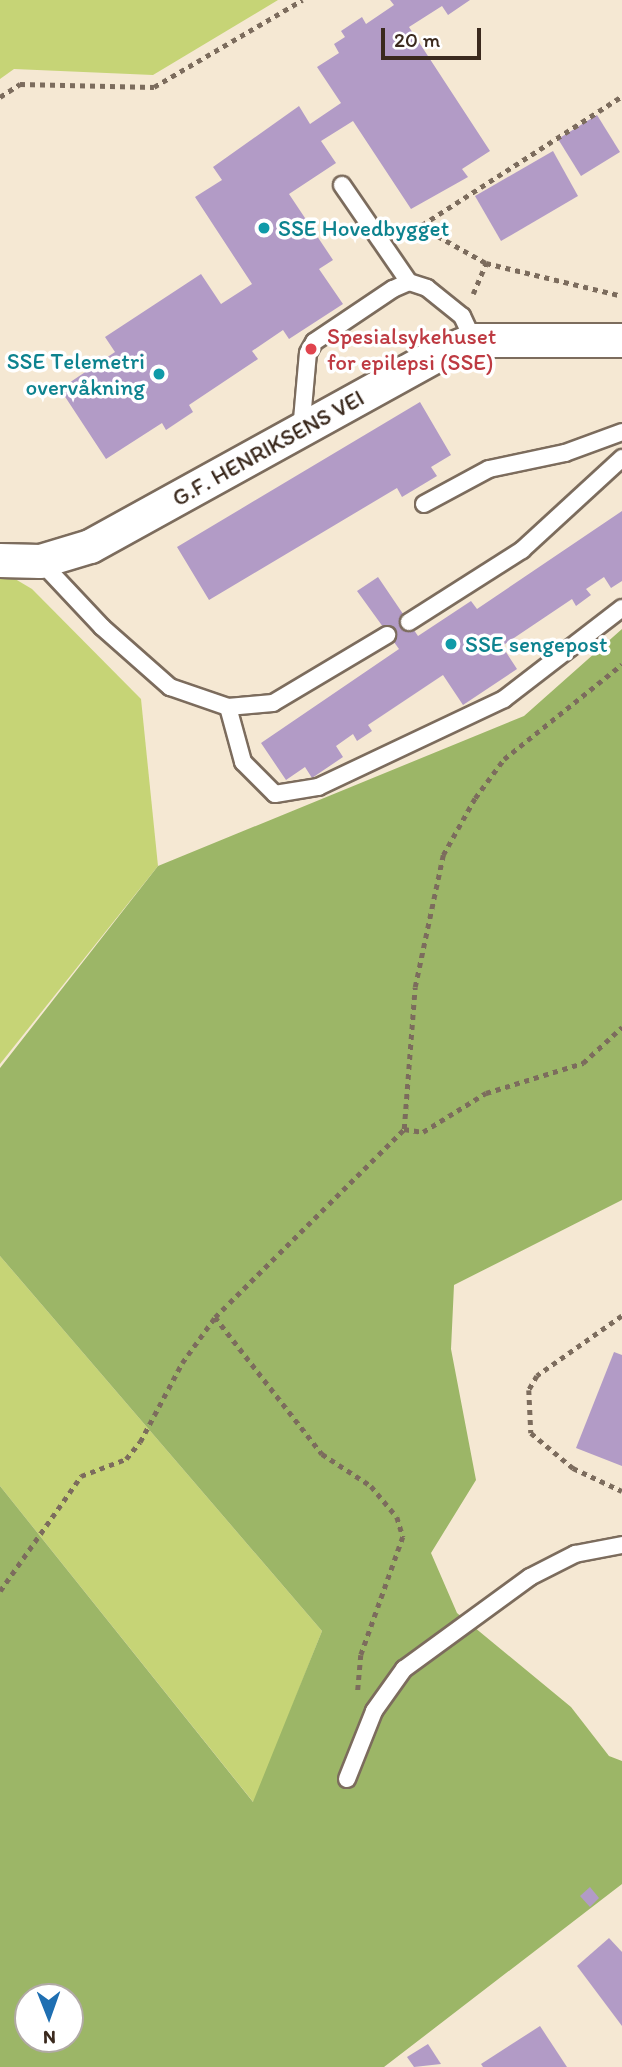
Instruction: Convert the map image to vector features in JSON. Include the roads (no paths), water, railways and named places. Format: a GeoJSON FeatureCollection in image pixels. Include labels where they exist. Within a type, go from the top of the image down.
{"type":"FeatureCollection","features":[{"type":"Feature","properties":{"kind":"street","name":"G.F. HENRIKSENS VEI"},"geometry":{"type":"LineString","coordinates":[[0,560],[40,561],[90,546],[436,355],[468,328],[622,340]]}},
{"type":"Feature","properties":{"kind":"lane"},"geometry":{"type":"LineString","coordinates":[[342,185],[409,282],[427,288],[468,328]]}},
{"type":"Feature","properties":{"kind":"lane"},"geometry":{"type":"LineString","coordinates":[[301,431],[308,353],[314,342],[409,282]]}},
{"type":"Feature","properties":{"kind":"lane"},"geometry":{"type":"LineString","coordinates":[[424,504],[489,469],[565,453],[622,432]]}},
{"type":"Feature","properties":{"kind":"lane"},"geometry":{"type":"LineString","coordinates":[[409,622],[522,550],[622,458]]}},
{"type":"Feature","properties":{"kind":"lane"},"geometry":{"type":"LineString","coordinates":[[40,561],[102,627],[170,687],[228,707],[273,703],[387,635]]}},
{"type":"Feature","properties":{"kind":"lane"},"geometry":{"type":"LineString","coordinates":[[228,707],[243,762],[275,794],[318,788],[504,699],[622,608]]}},
{"type":"Feature","properties":{"kind":"lane"},"geometry":{"type":"LineString","coordinates":[[347,1779],[374,1711],[404,1669],[530,1577],[575,1555],[622,1545]]}},
{"type":"Feature","properties":{"kind":"place","name":"SSE Hovedbygget"},"geometry":{"type":"Point","coordinates":[264,228]}},
{"type":"Feature","properties":{"kind":"place","name":"Spesialsykehuset for epilepsi (SSE)"},"geometry":{"type":"Point","coordinates":[311,349]}},
{"type":"Feature","properties":{"kind":"place","name":"SSE Telemetri overvåkning"},"geometry":{"type":"Point","coordinates":[159,374]}},
{"type":"Feature","properties":{"kind":"place","name":"SSE sengepost"},"geometry":{"type":"Point","coordinates":[451,644]}}]}
